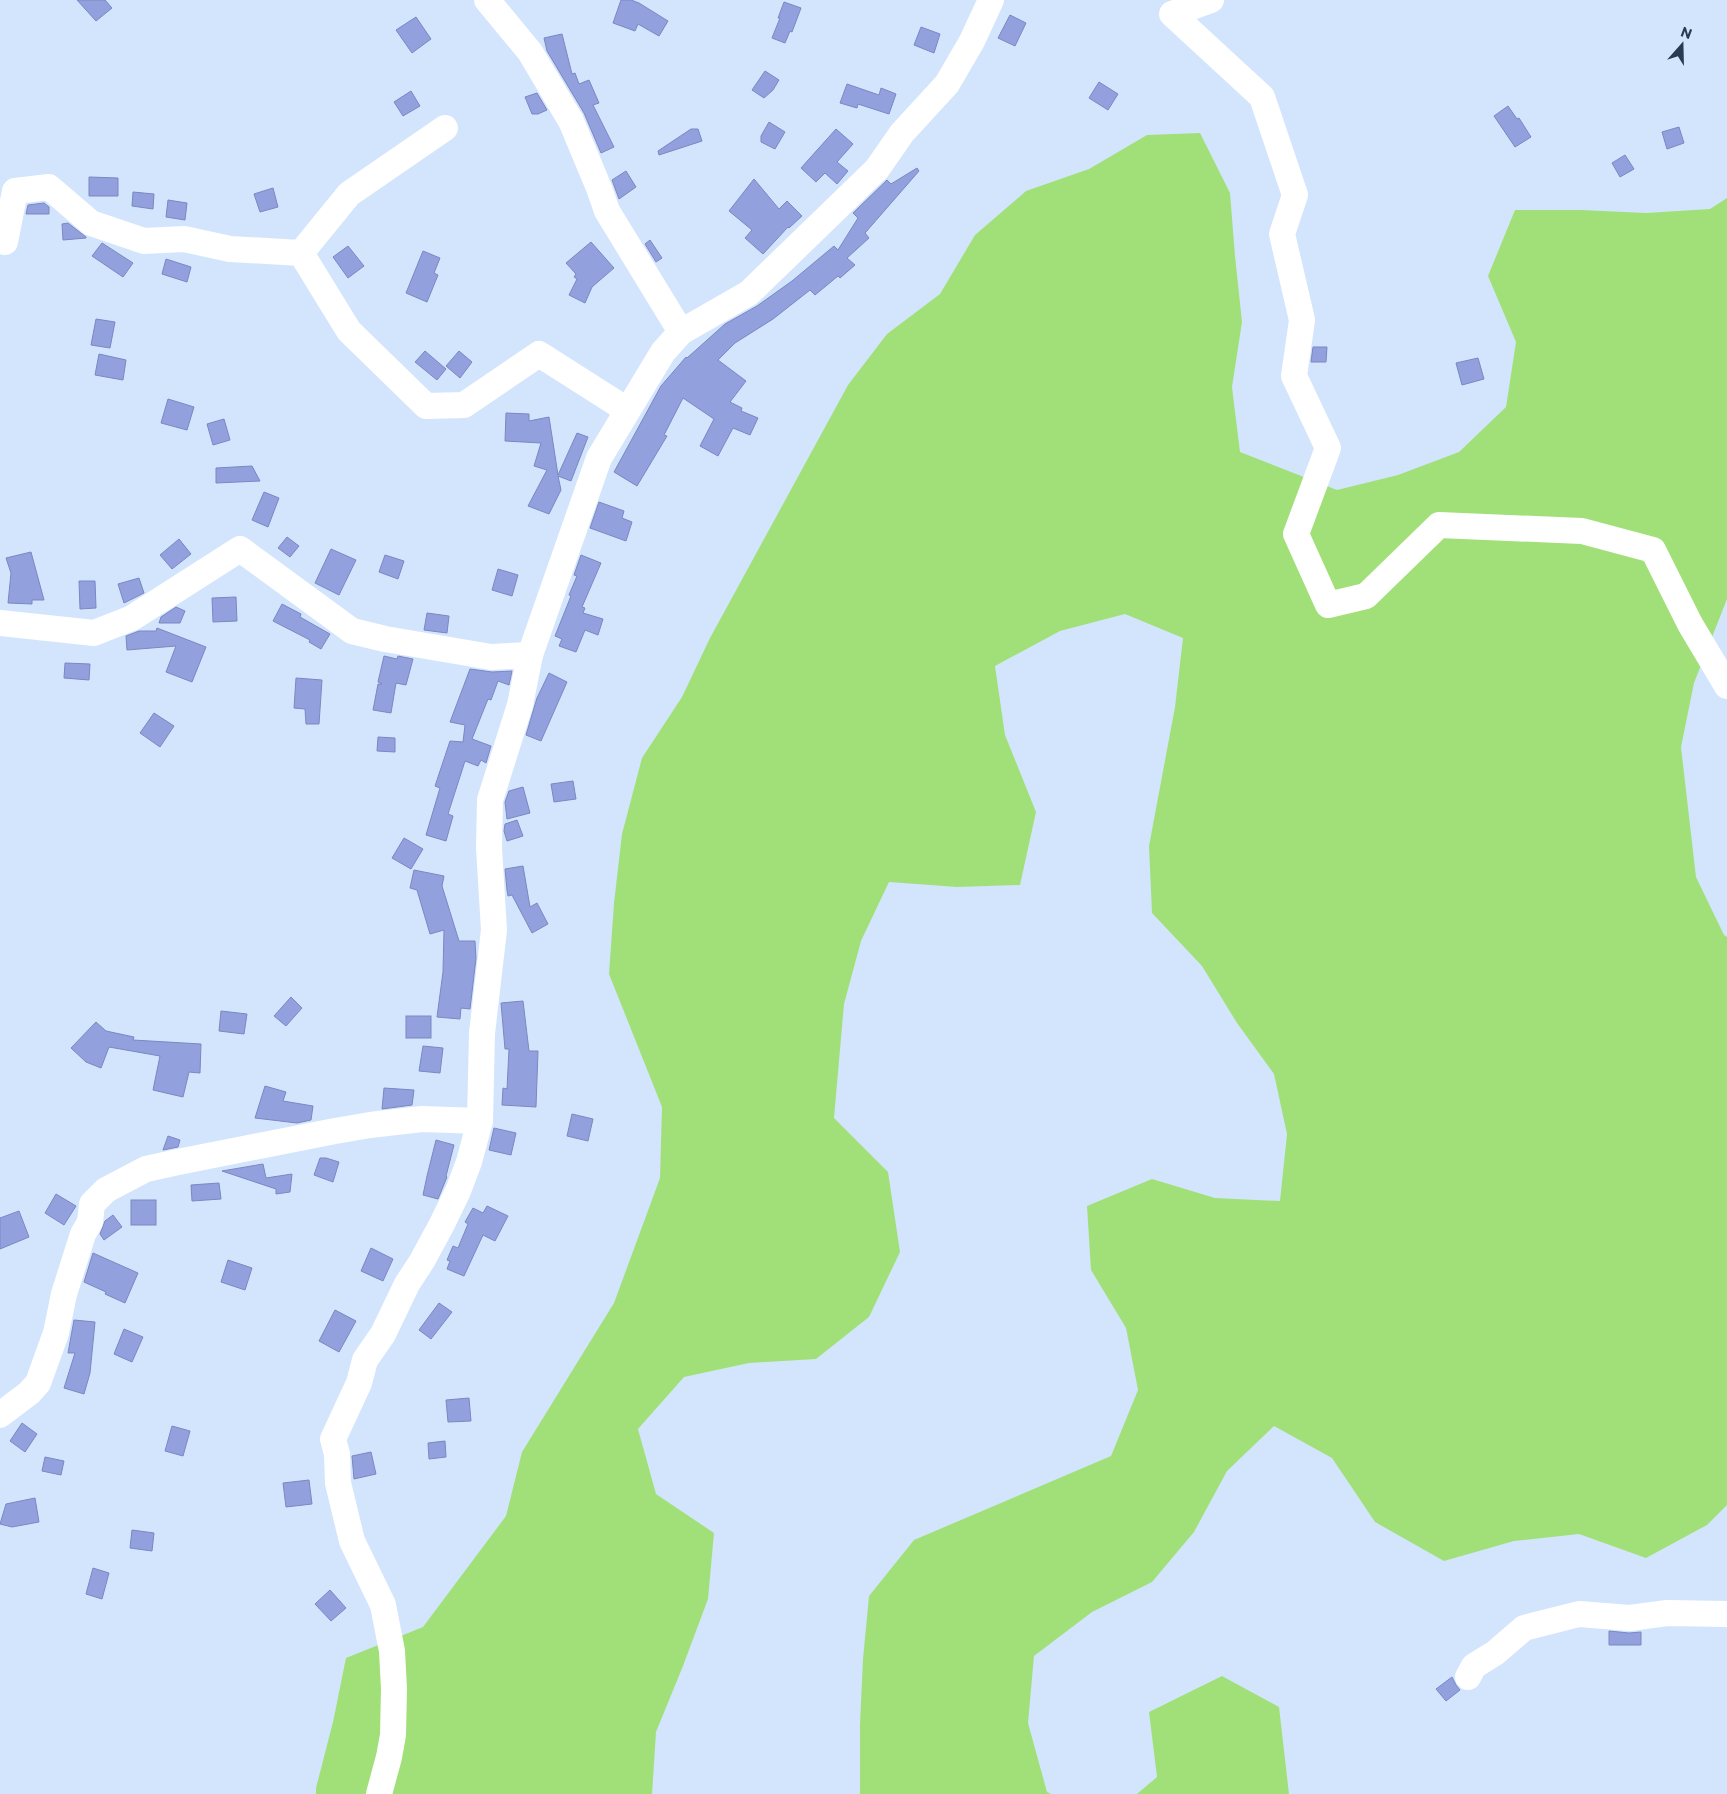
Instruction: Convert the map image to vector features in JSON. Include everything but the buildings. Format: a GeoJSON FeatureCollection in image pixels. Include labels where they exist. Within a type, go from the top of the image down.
{"type":"FeatureCollection","features":[{"type":"Feature","properties":{"kind":"street"},"geometry":{"type":"LineString","coordinates":[[487,0],[530,52],[571,121],[607,211],[681,332]]}},
{"type":"Feature","properties":{"kind":"street"},"geometry":{"type":"LineString","coordinates":[[379,1794],[390,1757],[393,1735],[394,1689],[392,1651],[383,1605],[352,1541],[338,1483],[337,1454],[333,1439],[359,1383],[365,1360],[383,1334],[407,1284],[422,1260],[458,1191],[469,1162],[480,1121],[482,1033],[494,930],[489,848],[490,800],[520,705],[530,655],[599,458],[663,352],[681,332],[749,293],[877,169],[902,134],[947,84],[972,41],[991,0]]}},
{"type":"Feature","properties":{"kind":"street"},"geometry":{"type":"LineString","coordinates":[[1211,0],[1172,14],[1262,97],[1295,195],[1282,234],[1302,320],[1294,376],[1328,448],[1296,534],[1328,605],[1366,596],[1439,525],[1582,531],[1653,550],[1690,624],[1727,686]]}},
{"type":"Feature","properties":{"kind":"street"},"geometry":{"type":"LineString","coordinates":[[301,253],[349,194],[445,128]]}},
{"type":"Feature","properties":{"kind":"street"},"geometry":{"type":"LineString","coordinates":[[0,241],[5,242],[14,191],[49,187],[91,224],[144,241],[184,240],[230,250],[301,253]]}},
{"type":"Feature","properties":{"kind":"street"},"geometry":{"type":"LineString","coordinates":[[301,253],[349,332],[426,406],[464,405],[539,354],[627,410]]}},
{"type":"Feature","properties":{"kind":"street"},"geometry":{"type":"LineString","coordinates":[[0,622],[94,633],[132,618],[240,549],[352,631],[385,639],[491,657],[530,655]]}},
{"type":"Feature","properties":{"kind":"street"},"geometry":{"type":"LineString","coordinates":[[0,1415],[29,1393],[38,1383],[56,1333],[64,1294],[80,1242],[90,1222],[92,1204],[106,1190],[146,1169],[362,1126],[422,1119],[480,1121]]}},
{"type":"Feature","properties":{"kind":"street"},"geometry":{"type":"LineString","coordinates":[[1468,1677],[1474,1666],[1495,1653],[1524,1628],[1579,1614],[1630,1618],[1667,1613],[1727,1614]]}},
{"type":"Feature","properties":{"kind":"green space"},"geometry":{"type":"Polygon","coordinates":[[[1200,133],[1230,193],[1242,322],[1232,387],[1240,452],[1337,490],[1398,475],[1459,452],[1506,407],[1516,342],[1488,276],[1515,210],[1581,210],[1646,213],[1710,209],[1727,198],[1727,599],[1694,683],[1681,747],[1696,877],[1724,935],[1727,937],[1727,1505],[1707,1525],[1646,1558],[1579,1534],[1514,1541],[1444,1561],[1375,1522],[1332,1458],[1274,1426],[1227,1471],[1194,1532],[1152,1582],[1092,1612],[1034,1656],[1028,1723],[1047,1792],[1051,1794],[860,1794],[860,1724],[863,1659],[869,1596],[914,1540],[1111,1456],[1138,1390],[1126,1328],[1091,1270],[1087,1206],[1152,1179],[1215,1198],[1280,1201],[1287,1134],[1274,1074],[1237,1023],[1202,966],[1152,913],[1149,846],[1175,707],[1183,638],[1125,614],[1060,631],[995,666],[1005,735],[1036,812],[1020,885],[957,887],[889,882],[861,941],[844,1004],[834,1118],[888,1172],[900,1252],[869,1317],[816,1359],[749,1363],[684,1377],[638,1429],[656,1494],[714,1533],[708,1599],[656,1732],[652,1794],[316,1794],[346,1658],[423,1627],[506,1516],[522,1452],[614,1303],[660,1178],[662,1107],[609,974],[614,903],[622,834],[642,758],[682,697],[710,638],[848,385],[887,334],[940,294],[975,235],[1026,191],[1089,169],[1147,135],[1200,133]]]}},
{"type":"Feature","properties":{"kind":"green space"},"geometry":{"type":"Polygon","coordinates":[[[1222,1676],[1279,1707],[1289,1794],[1137,1794],[1157,1777],[1149,1712],[1222,1676]]]}}]}
